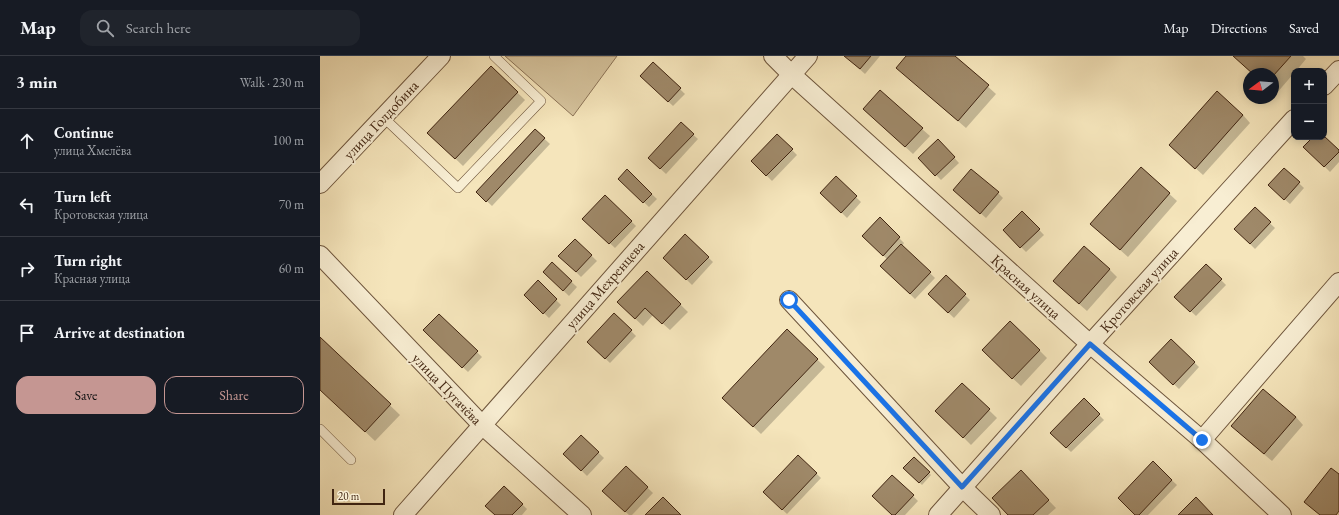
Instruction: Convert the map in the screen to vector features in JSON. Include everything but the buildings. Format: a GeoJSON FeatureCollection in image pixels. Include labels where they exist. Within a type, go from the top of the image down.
{"type":"FeatureCollection","features":[{"type":"Feature","properties":{"kind":"street","name":"улица Голдобина"},"geometry":{"type":"LineString","coordinates":[[320,184],[441,56]]}},
{"type":"Feature","properties":{"kind":"street","name":"Красная улица"},"geometry":{"type":"LineString","coordinates":[[773,56],[792,75],[1090,344],[1202,440],[1282,515]]}},
{"type":"Feature","properties":{"kind":"street","name":"улица Мехренцева"},"geometry":{"type":"LineString","coordinates":[[403,515],[808,56]]}},
{"type":"Feature","properties":{"kind":"street"},"geometry":{"type":"LineString","coordinates":[[1327,83],[1339,70]]}},
{"type":"Feature","properties":{"kind":"street","name":"Кротовская улица"},"geometry":{"type":"LineString","coordinates":[[938,515],[1090,344],[1291,122]]}},
{"type":"Feature","properties":{"kind":"street","name":"улица Пугачёва"},"geometry":{"type":"LineString","coordinates":[[320,255],[482,425],[582,515]]}},
{"type":"Feature","properties":{"kind":"street"},"geometry":{"type":"LineString","coordinates":[[1202,440],[1339,282]]}},
{"type":"Feature","properties":{"kind":"street"},"geometry":{"type":"LineString","coordinates":[[789,300],[962,487],[991,515]]}},
{"type":"Feature","properties":{"kind":"lane"},"geometry":{"type":"LineString","coordinates":[[383,117],[458,188],[541,101],[494,56]]}},
{"type":"Feature","properties":{"kind":"lane"},"geometry":{"type":"LineString","coordinates":[[320,429],[351,460]]}},
{"type":"Feature","properties":{"kind":"shaded area"},"geometry":{"type":"Polygon","coordinates":[[[505,56],[617,56],[573,116],[505,56]]]}},
{"type":"Feature","properties":{"kind":"route"},"geometry":{"type":"LineString","coordinates":[[789,300],[962,487],[1090,344],[1202,440]]}}]}
